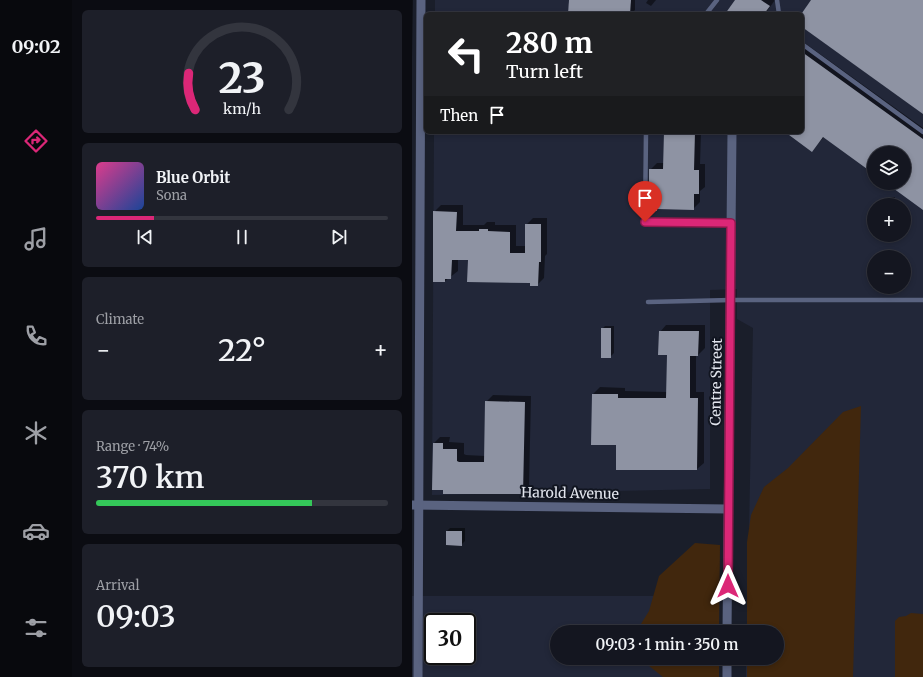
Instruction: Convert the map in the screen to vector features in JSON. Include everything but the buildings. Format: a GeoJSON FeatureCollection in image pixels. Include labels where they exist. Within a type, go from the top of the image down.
{"type":"FeatureCollection","features":[{"type":"Feature","properties":{"kind":"street"},"geometry":{"type":"LineString","coordinates":[[418,677],[416,505],[416,78],[421,0]]}},
{"type":"Feature","properties":{"kind":"street","name":"Centre Street"},"geometry":{"type":"LineString","coordinates":[[728,625],[732,134]]}},
{"type":"Feature","properties":{"kind":"street","name":"Harold Avenue"},"geometry":{"type":"LineString","coordinates":[[416,505],[728,509]]}},
{"type":"Feature","properties":{"kind":"street"},"geometry":{"type":"LineString","coordinates":[[727,665],[727,677]]}},
{"type":"Feature","properties":{"kind":"lane"},"geometry":{"type":"LineString","coordinates":[[708,12],[717,0]]}},
{"type":"Feature","properties":{"kind":"lane"},"geometry":{"type":"LineString","coordinates":[[777,0],[779,12]]}},
{"type":"Feature","properties":{"kind":"lane"},"geometry":{"type":"LineString","coordinates":[[804,45],[923,132]]}},
{"type":"Feature","properties":{"kind":"lane"},"geometry":{"type":"LineString","coordinates":[[646,134],[645,222],[731,223]]}},
{"type":"Feature","properties":{"kind":"lane"},"geometry":{"type":"LineString","coordinates":[[648,302],[731,300],[923,300]]}},
{"type":"Feature","properties":{"kind":"shaded area"},"geometry":{"type":"Polygon","coordinates":[[[435,0],[923,0],[923,677],[746,677],[746,665],[784,665],[784,625],[747,625],[753,328],[737,319],[737,289],[710,290],[710,489],[432,495],[434,134],[804,134],[804,12],[435,12],[435,0]]]}},
{"type":"Feature","properties":{"kind":"shaded area"},"geometry":{"type":"Polygon","coordinates":[[[861,406],[853,677],[747,677],[747,665],[784,665],[784,625],[747,625],[747,542],[751,515],[764,487],[788,468],[843,412],[861,406]]]}},
{"type":"Feature","properties":{"kind":"shaded area"},"geometry":{"type":"Polygon","coordinates":[[[695,543],[720,545],[719,625],[640,625],[649,611],[659,576],[695,543]]]}},
{"type":"Feature","properties":{"kind":"shaded area"},"geometry":{"type":"Polygon","coordinates":[[[412,596],[712,596],[713,625],[550,625],[550,665],[713,665],[713,677],[412,677],[412,596]]]}},
{"type":"Feature","properties":{"kind":"shaded area"},"geometry":{"type":"Polygon","coordinates":[[[911,613],[923,614],[923,677],[895,677],[895,621],[899,617],[906,616],[911,613]]]}},
{"type":"Feature","properties":{"kind":"shaded area"},"geometry":{"type":"Polygon","coordinates":[[[648,665],[719,665],[719,677],[663,677],[648,665]]]}},
{"type":"Feature","properties":{"kind":"route"},"geometry":{"type":"LineString","coordinates":[[645,222],[731,223],[728,586]]}}]}
